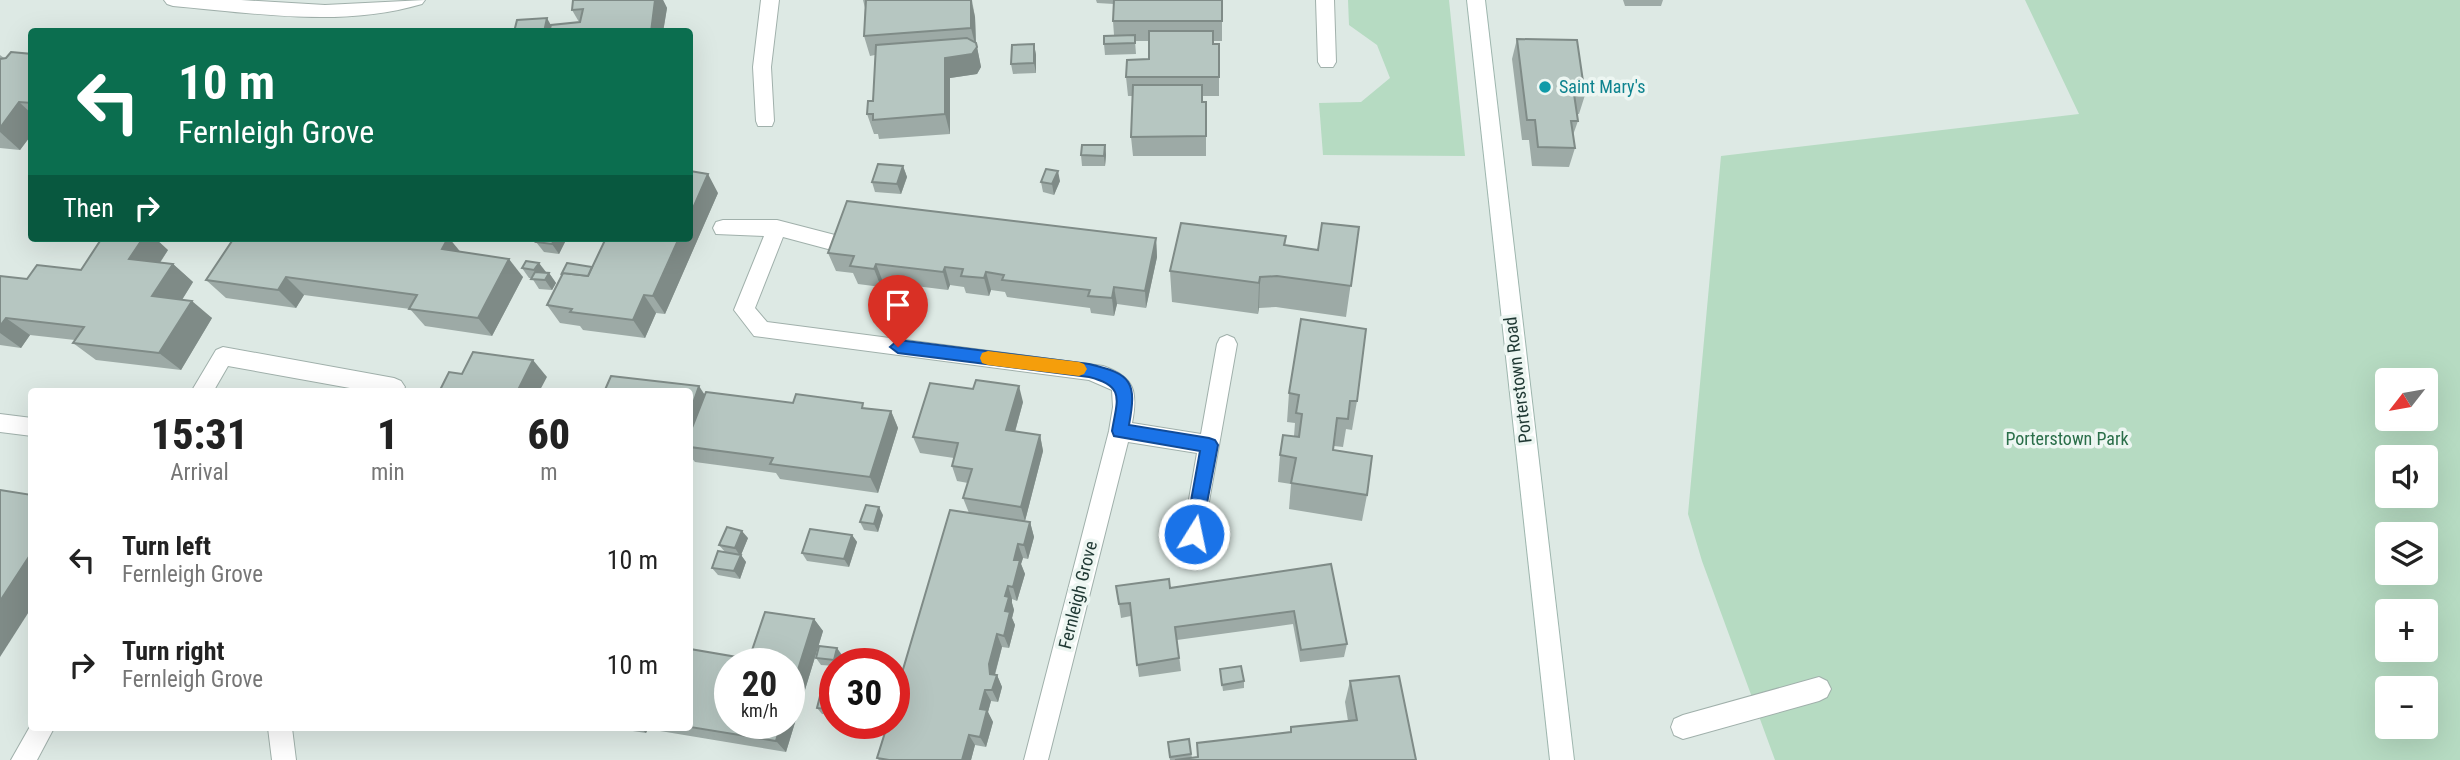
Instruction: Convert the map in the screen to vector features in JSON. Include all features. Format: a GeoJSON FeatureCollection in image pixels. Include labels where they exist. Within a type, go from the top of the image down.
{"type":"FeatureCollection","features":[{"type":"Feature","properties":{"kind":"street"},"geometry":{"type":"LineString","coordinates":[[173,0],[309,12],[398,5],[416,0]]}},
{"type":"Feature","properties":{"kind":"street"},"geometry":{"type":"LineString","coordinates":[[765,121],[762,68],[770,0]]}},
{"type":"Feature","properties":{"kind":"street"},"geometry":{"type":"LineString","coordinates":[[1325,0],[1327,62]]}},
{"type":"Feature","properties":{"kind":"street","name":"Porterstown Road"},"geometry":{"type":"LineString","coordinates":[[1476,0],[1562,760]]}},
{"type":"Feature","properties":{"kind":"street"},"geometry":{"type":"LineString","coordinates":[[723,228],[777,229],[828,241]]}},
{"type":"Feature","properties":{"kind":"street","name":"Fernleigh Grove"},"geometry":{"type":"LineString","coordinates":[[777,229],[744,310],[761,330],[1108,375],[1120,382],[1126,397],[1120,431],[1036,760]]}},
{"type":"Feature","properties":{"kind":"street"},"geometry":{"type":"LineString","coordinates":[[1194,534],[1227,344]]}},
{"type":"Feature","properties":{"kind":"street"},"geometry":{"type":"LineString","coordinates":[[204,388],[223,356],[393,388]]}},
{"type":"Feature","properties":{"kind":"street"},"geometry":{"type":"LineString","coordinates":[[0,423],[28,426]]}},
{"type":"Feature","properties":{"kind":"street"},"geometry":{"type":"LineString","coordinates":[[1120,431],[1209,445]]}},
{"type":"Feature","properties":{"kind":"street"},"geometry":{"type":"LineString","coordinates":[[1683,727],[1819,689]]}},
{"type":"Feature","properties":{"kind":"street"},"geometry":{"type":"LineString","coordinates":[[23,760],[40,731]]}},
{"type":"Feature","properties":{"kind":"street"},"geometry":{"type":"LineString","coordinates":[[280,731],[284,760]]}},
{"type":"Feature","properties":{"kind":"green space"},"geometry":{"type":"Polygon","coordinates":[[[1348,0],[1449,0],[1465,156],[1323,155],[1319,103],[1361,102],[1390,78],[1377,45],[1349,25],[1348,0]]]}},
{"type":"Feature","properties":{"kind":"green space","name":"Porterstown Park"},"geometry":{"type":"Polygon","coordinates":[[[2025,0],[2460,0],[2460,760],[1775,760],[1702,561],[1688,514],[1721,156],[2079,114],[2025,0]]]}},
{"type":"Feature","properties":{"kind":"building"},"geometry":{"type":"Polygon","coordinates":[[[573,0],[655,0],[652,28],[550,28],[551,25],[580,22],[583,9],[572,10],[573,0]]]}},
{"type":"Feature","properties":{"kind":"building"},"geometry":{"type":"Polygon","coordinates":[[[866,0],[971,0],[971,28],[864,36],[866,0]]]}},
{"type":"Feature","properties":{"kind":"building"},"geometry":{"type":"Polygon","coordinates":[[[1114,0],[1222,0],[1222,21],[1113,21],[1114,0]]]}},
{"type":"Feature","properties":{"kind":"building"},"geometry":{"type":"Polygon","coordinates":[[[547,18],[545,28],[515,28],[517,20],[547,18]]]}},
{"type":"Feature","properties":{"kind":"building"},"geometry":{"type":"Polygon","coordinates":[[[1149,31],[1213,31],[1213,44],[1219,44],[1219,77],[1126,77],[1127,60],[1149,59],[1149,31]]]}},
{"type":"Feature","properties":{"kind":"building"},"geometry":{"type":"Polygon","coordinates":[[[1135,35],[1135,43],[1104,44],[1104,36],[1135,35]]]}},
{"type":"Feature","properties":{"kind":"building"},"geometry":{"type":"Polygon","coordinates":[[[967,38],[976,43],[977,47],[972,54],[945,58],[945,114],[873,120],[873,114],[867,114],[868,101],[873,101],[876,45],[967,38]]]}},
{"type":"Feature","properties":{"kind":"building","name":"Saint Mary's"},"geometry":{"type":"Polygon","coordinates":[[[1517,39],[1577,40],[1585,95],[1574,94],[1578,121],[1571,121],[1575,148],[1538,147],[1535,120],[1527,120],[1517,39]]]}},
{"type":"Feature","properties":{"kind":"building"},"geometry":{"type":"Polygon","coordinates":[[[1034,44],[1034,63],[1011,64],[1012,45],[1034,44]]]}},
{"type":"Feature","properties":{"kind":"building"},"geometry":{"type":"Polygon","coordinates":[[[11,52],[28,54],[28,103],[19,102],[0,128],[0,59],[6,58],[11,52]]]}},
{"type":"Feature","properties":{"kind":"building"},"geometry":{"type":"Polygon","coordinates":[[[1133,85],[1202,85],[1202,102],[1206,102],[1206,136],[1131,137],[1133,85]]]}},
{"type":"Feature","properties":{"kind":"building"},"geometry":{"type":"Polygon","coordinates":[[[1082,145],[1105,145],[1104,156],[1081,155],[1082,145]]]}},
{"type":"Feature","properties":{"kind":"building"},"geometry":{"type":"Polygon","coordinates":[[[878,164],[903,166],[897,184],[872,182],[878,164]]]}},
{"type":"Feature","properties":{"kind":"building"},"geometry":{"type":"Polygon","coordinates":[[[1046,169],[1058,171],[1052,184],[1041,182],[1046,169]]]}},
{"type":"Feature","properties":{"kind":"building"},"geometry":{"type":"Polygon","coordinates":[[[693,172],[708,174],[693,208],[693,172]]]}},
{"type":"Feature","properties":{"kind":"building"},"geometry":{"type":"Polygon","coordinates":[[[847,201],[1156,238],[1145,291],[1114,287],[1112,298],[1088,296],[1090,290],[1002,280],[1004,275],[986,272],[984,278],[961,276],[963,269],[945,267],[943,272],[876,264],[874,269],[850,266],[854,256],[828,253],[847,201]]]}},
{"type":"Feature","properties":{"kind":"building"},"geometry":{"type":"Polygon","coordinates":[[[1181,223],[1286,236],[1284,245],[1318,250],[1322,223],[1359,227],[1351,286],[1277,276],[1260,277],[1259,283],[1170,271],[1181,223]]]}},
{"type":"Feature","properties":{"kind":"building"},"geometry":{"type":"Polygon","coordinates":[[[99,242],[140,242],[129,259],[173,264],[152,296],[192,301],[159,353],[73,343],[84,327],[6,318],[0,326],[0,276],[27,279],[37,265],[81,270],[99,242]]]}},
{"type":"Feature","properties":{"kind":"building"},"geometry":{"type":"Polygon","coordinates":[[[231,242],[446,242],[442,249],[509,259],[478,318],[409,309],[417,295],[286,277],[278,290],[206,280],[231,242]]]}},
{"type":"Feature","properties":{"kind":"building"},"geometry":{"type":"Polygon","coordinates":[[[604,242],[677,242],[653,296],[644,295],[633,320],[570,312],[572,309],[547,305],[563,273],[588,276],[604,242]]]}},
{"type":"Feature","properties":{"kind":"building"},"geometry":{"type":"Polygon","coordinates":[[[526,261],[539,263],[534,270],[522,268],[526,261]]]}},
{"type":"Feature","properties":{"kind":"building"},"geometry":{"type":"Polygon","coordinates":[[[567,263],[592,267],[588,276],[561,275],[567,263]]]}},
{"type":"Feature","properties":{"kind":"building"},"geometry":{"type":"Polygon","coordinates":[[[535,272],[549,273],[545,280],[531,279],[535,272]]]}},
{"type":"Feature","properties":{"kind":"building"},"geometry":{"type":"Polygon","coordinates":[[[1301,319],[1366,329],[1357,401],[1350,401],[1348,419],[1337,418],[1333,450],[1372,456],[1367,495],[1291,483],[1296,458],[1280,455],[1283,435],[1299,437],[1302,414],[1296,413],[1299,395],[1289,393],[1301,319]]]}},
{"type":"Feature","properties":{"kind":"building"},"geometry":{"type":"Polygon","coordinates":[[[473,352],[533,360],[519,388],[441,388],[449,372],[462,374],[473,352]]]}},
{"type":"Feature","properties":{"kind":"building"},"geometry":{"type":"Polygon","coordinates":[[[611,376],[699,386],[693,403],[693,388],[606,388],[611,376]]]}},
{"type":"Feature","properties":{"kind":"building"},"geometry":{"type":"Polygon","coordinates":[[[976,380],[1019,386],[1006,430],[1040,435],[1021,507],[963,498],[972,469],[952,466],[958,443],[913,437],[930,383],[973,389],[976,380]]]}},
{"type":"Feature","properties":{"kind":"building"},"geometry":{"type":"Polygon","coordinates":[[[706,392],[793,403],[796,394],[863,403],[862,408],[891,411],[870,477],[770,464],[773,458],[693,447],[693,425],[706,392]]]}},
{"type":"Feature","properties":{"kind":"building"},"geometry":{"type":"Polygon","coordinates":[[[0,490],[28,494],[28,558],[0,601],[0,490]]]}},
{"type":"Feature","properties":{"kind":"building"},"geometry":{"type":"Polygon","coordinates":[[[866,505],[879,507],[874,524],[860,522],[866,505]]]}},
{"type":"Feature","properties":{"kind":"building"},"geometry":{"type":"Polygon","coordinates":[[[950,510],[1030,522],[1024,545],[1018,544],[1014,560],[1020,560],[1013,587],[1008,586],[1005,596],[1009,597],[1005,611],[1010,612],[1004,636],[997,634],[989,664],[990,674],[997,675],[992,690],[985,690],[980,709],[987,710],[980,737],[969,735],[962,760],[877,758],[883,739],[910,739],[909,648],[950,510]]]}},
{"type":"Feature","properties":{"kind":"building"},"geometry":{"type":"Polygon","coordinates":[[[727,527],[742,531],[735,548],[719,545],[727,527]]]}},
{"type":"Feature","properties":{"kind":"building"},"geometry":{"type":"Polygon","coordinates":[[[810,529],[852,535],[844,559],[802,553],[810,529]]]}},
{"type":"Feature","properties":{"kind":"building"},"geometry":{"type":"Polygon","coordinates":[[[718,551],[741,555],[734,571],[712,568],[718,551]]]}},
{"type":"Feature","properties":{"kind":"building"},"geometry":{"type":"Polygon","coordinates":[[[1331,564],[1347,644],[1301,650],[1294,611],[1175,627],[1179,658],[1137,665],[1130,603],[1119,604],[1116,586],[1169,579],[1170,588],[1331,564]]]}},
{"type":"Feature","properties":{"kind":"building"},"geometry":{"type":"Polygon","coordinates":[[[765,612],[814,619],[805,648],[753,648],[765,612]]]}},
{"type":"Feature","properties":{"kind":"building"},"geometry":{"type":"Polygon","coordinates":[[[819,646],[837,648],[819,648],[819,658],[816,658],[819,646]]]}},
{"type":"Feature","properties":{"kind":"building"},"geometry":{"type":"Polygon","coordinates":[[[693,650],[714,653],[714,731],[693,727],[693,650]]]}},
{"type":"Feature","properties":{"kind":"building"},"geometry":{"type":"Polygon","coordinates":[[[1241,666],[1244,681],[1222,685],[1220,669],[1241,666]]]}},
{"type":"Feature","properties":{"kind":"building"},"geometry":{"type":"Polygon","coordinates":[[[1399,676],[1416,760],[1175,760],[1198,757],[1197,743],[1291,732],[1291,727],[1357,720],[1350,681],[1399,676]]]}},
{"type":"Feature","properties":{"kind":"building"},"geometry":{"type":"Polygon","coordinates":[[[1189,739],[1191,754],[1170,757],[1168,742],[1189,739]]]}},
{"type":"Feature","properties":{"kind":"slow traffic"},"geometry":{"type":"LineString","coordinates":[[988,358],[1079,369]]}},
{"type":"Feature","properties":{"kind":"place","name":"Saint Mary's"},"geometry":{"type":"Point","coordinates":[1545,87]}},
{"type":"Feature","properties":{"kind":"route"},"geometry":{"type":"LineString","coordinates":[[898,347],[1089,370],[1108,375],[1120,382],[1126,397],[1120,431],[1209,445],[1194,534]]}}]}
